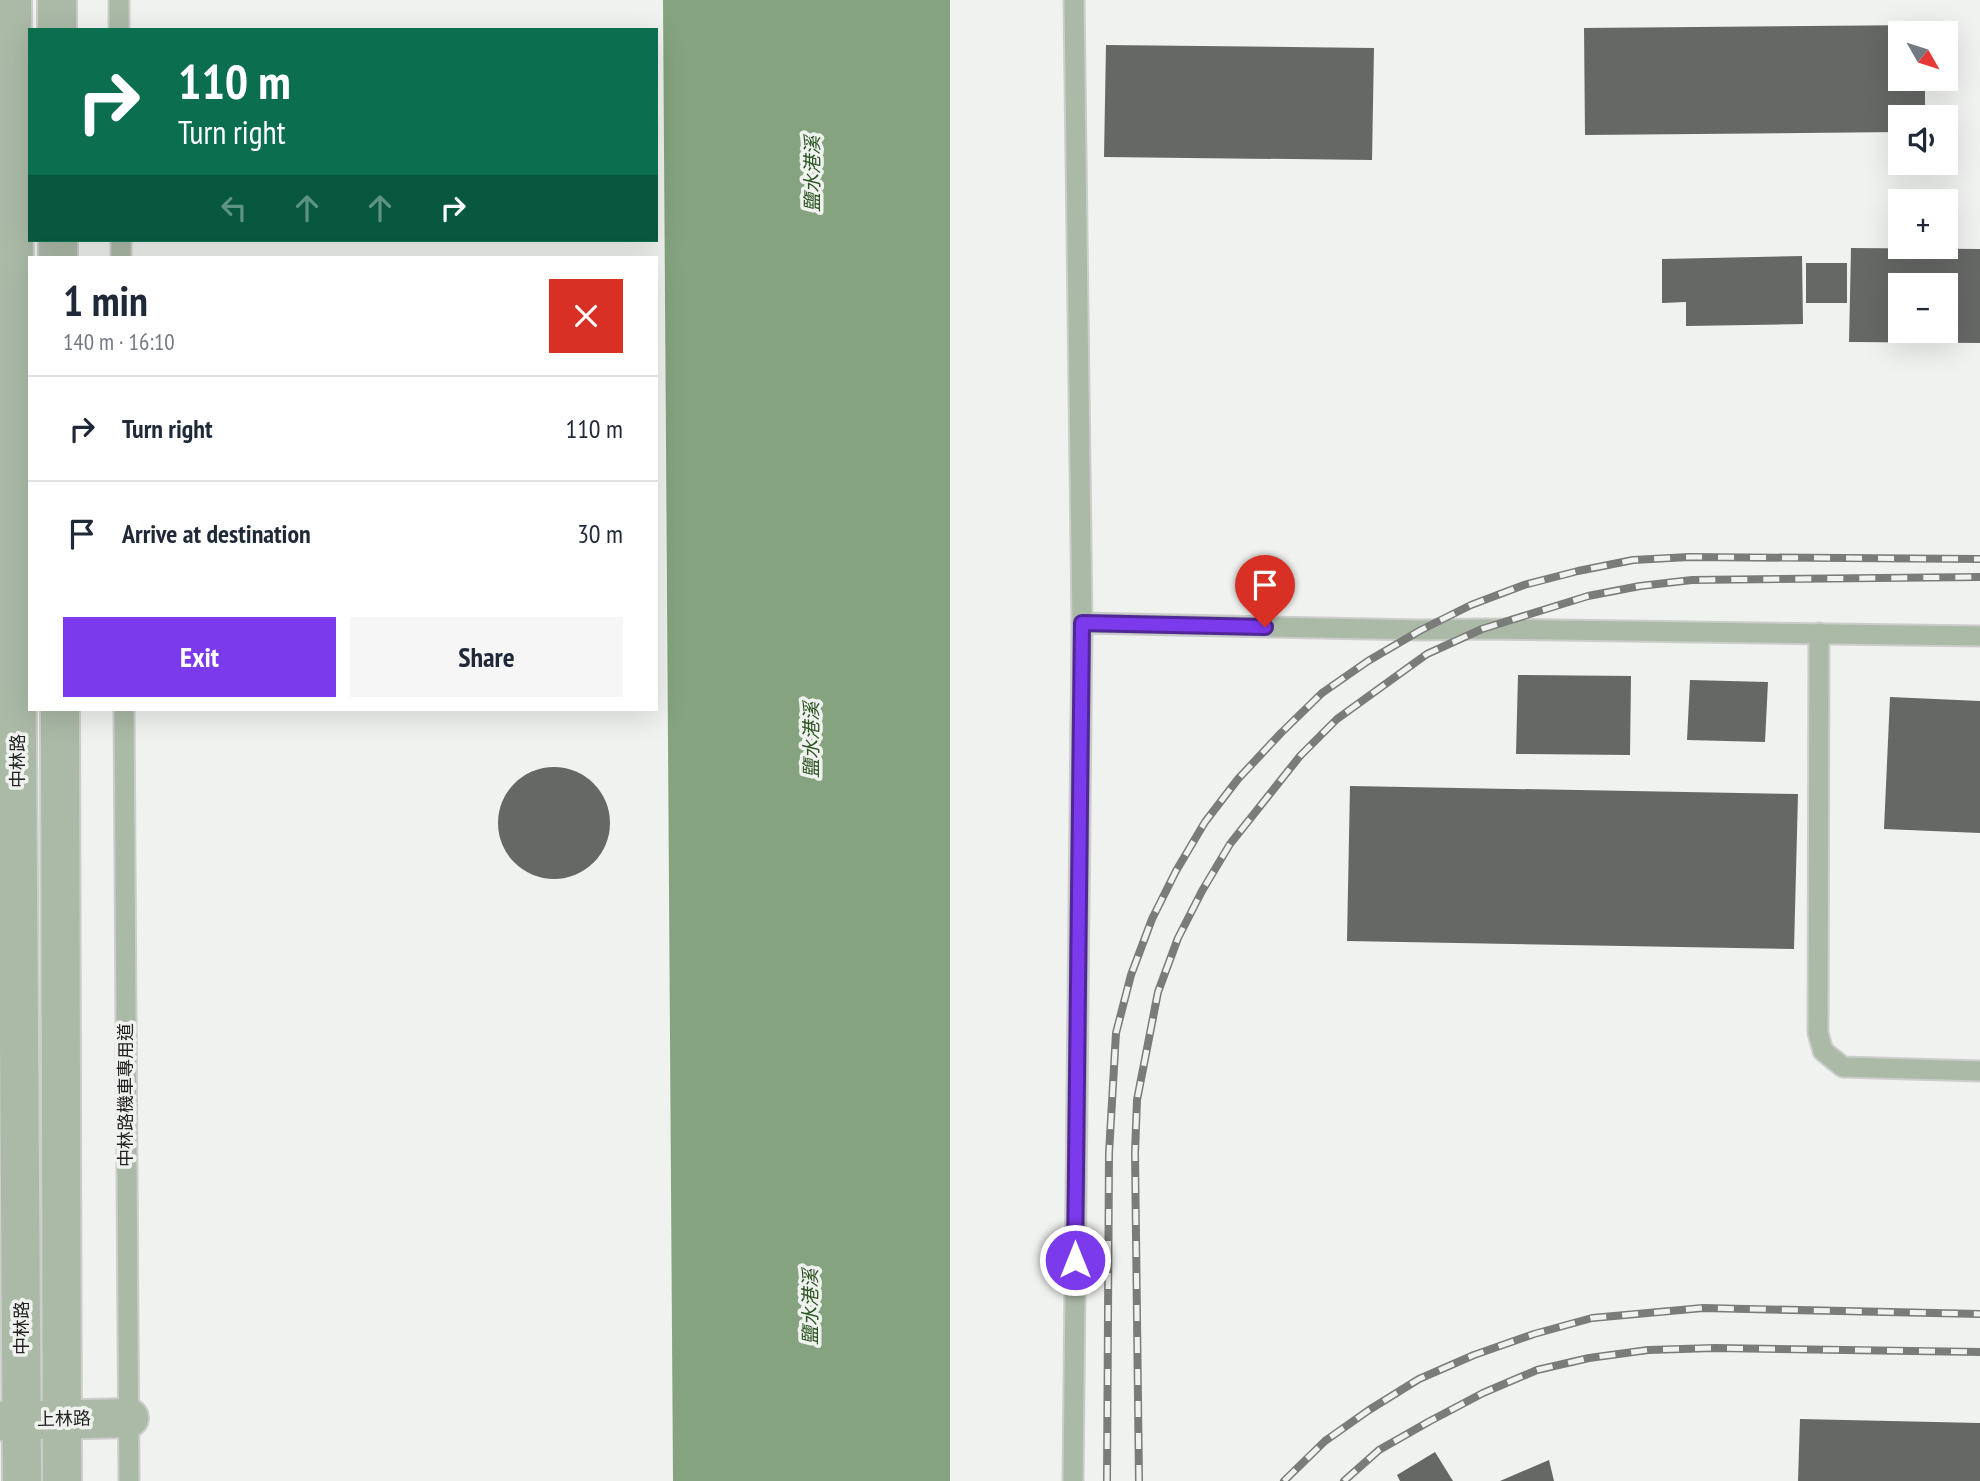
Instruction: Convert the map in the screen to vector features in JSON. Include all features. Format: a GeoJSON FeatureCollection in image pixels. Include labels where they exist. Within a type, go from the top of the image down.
{"type":"FeatureCollection","features":[{"type":"Feature","properties":{"kind":"street","name":"中林路"},"geometry":{"type":"LineString","coordinates":[[12,0],[11,1420],[22,1481]]}},
{"type":"Feature","properties":{"kind":"street"},"geometry":{"type":"LineString","coordinates":[[57,0],[57,28]]}},
{"type":"Feature","properties":{"kind":"street"},"geometry":{"type":"LineString","coordinates":[[60,711],[62,1481]]}},
{"type":"Feature","properties":{"kind":"street","name":"上林路"},"geometry":{"type":"LineString","coordinates":[[11,1420],[128,1418]]}},
{"type":"Feature","properties":{"kind":"lane"},"geometry":{"type":"LineString","coordinates":[[119,0],[119,28]]}},
{"type":"Feature","properties":{"kind":"lane"},"geometry":{"type":"LineString","coordinates":[[1073,1481],[1082,623],[1074,0]]}},
{"type":"Feature","properties":{"kind":"lane"},"geometry":{"type":"LineString","coordinates":[[1082,623],[1980,636]]}},
{"type":"Feature","properties":{"kind":"lane"},"geometry":{"type":"LineString","coordinates":[[1819,634],[1818,1033],[1823,1051],[1843,1067],[1980,1071]]}},
{"type":"Feature","properties":{"kind":"lane","name":"中林路機車專用道"},"geometry":{"type":"LineString","coordinates":[[124,711],[129,1481]]}},
{"type":"Feature","properties":{"kind":"water","name":"鹽水港溪"},"geometry":{"type":"Polygon","coordinates":[[[663,0],[950,0],[950,1481],[673,1481],[663,0]]]}},
{"type":"Feature","properties":{"kind":"building"},"geometry":{"type":"Polygon","coordinates":[[[1888,25],[1888,91],[1925,91],[1925,105],[1888,105],[1888,132],[1585,135],[1584,28],[1888,25]]]}},
{"type":"Feature","properties":{"kind":"building"},"geometry":{"type":"Polygon","coordinates":[[[1106,45],[1374,48],[1372,160],[1104,157],[1106,45]]]}},
{"type":"Feature","properties":{"kind":"building"},"geometry":{"type":"Polygon","coordinates":[[[1851,248],[1888,248],[1888,259],[1958,259],[1958,249],[1980,249],[1980,343],[1958,343],[1958,273],[1888,273],[1888,342],[1849,342],[1851,248]]]}},
{"type":"Feature","properties":{"kind":"building"},"geometry":{"type":"Polygon","coordinates":[[[1802,256],[1803,324],[1686,326],[1686,302],[1662,303],[1662,259],[1802,256]]]}},
{"type":"Feature","properties":{"kind":"building"},"geometry":{"type":"Polygon","coordinates":[[[1806,263],[1847,263],[1847,303],[1806,303],[1806,263]]]}},
{"type":"Feature","properties":{"kind":"building"},"geometry":{"type":"Polygon","coordinates":[[[1518,675],[1631,676],[1630,755],[1516,754],[1518,675]]]}},
{"type":"Feature","properties":{"kind":"building"},"geometry":{"type":"Polygon","coordinates":[[[1690,680],[1768,682],[1765,742],[1687,740],[1690,680]]]}},
{"type":"Feature","properties":{"kind":"building"},"geometry":{"type":"Polygon","coordinates":[[[1890,697],[1980,701],[1980,833],[1884,829],[1890,697]]]}},
{"type":"Feature","properties":{"kind":"building"},"geometry":{"type":"Polygon","coordinates":[[[554,767],[575,771],[594,783],[606,802],[610,823],[606,844],[594,863],[575,875],[554,879],[533,875],[514,863],[502,844],[498,823],[502,802],[514,783],[533,771],[554,767]]]}},
{"type":"Feature","properties":{"kind":"building"},"geometry":{"type":"Polygon","coordinates":[[[1350,786],[1798,794],[1794,949],[1347,941],[1350,786]]]}},
{"type":"Feature","properties":{"kind":"building"},"geometry":{"type":"Polygon","coordinates":[[[1800,1419],[1980,1423],[1980,1481],[1798,1481],[1800,1419]]]}},
{"type":"Feature","properties":{"kind":"building"},"geometry":{"type":"Polygon","coordinates":[[[1435,1452],[1453,1481],[1400,1481],[1397,1475],[1435,1452]]]}},
{"type":"Feature","properties":{"kind":"building"},"geometry":{"type":"Polygon","coordinates":[[[1549,1460],[1554,1481],[1500,1481],[1549,1460]]]}},
{"type":"Feature","properties":{"kind":"railway"},"geometry":{"type":"LineString","coordinates":[[1107,1481],[1109,1153],[1116,1033],[1131,975],[1152,919],[1176,871],[1205,822],[1238,779],[1281,733],[1322,693],[1368,661],[1421,630],[1471,605],[1524,585],[1578,571],[1633,560],[1689,557],[1980,559]]}},
{"type":"Feature","properties":{"kind":"railway"},"geometry":{"type":"LineString","coordinates":[[1139,1481],[1135,1153],[1137,1100],[1158,992],[1178,938],[1230,844],[1300,756],[1337,719],[1427,654],[1482,629],[1588,596],[1692,580],[1980,577]]}},
{"type":"Feature","properties":{"kind":"railway"},"geometry":{"type":"LineString","coordinates":[[1284,1481],[1325,1441],[1419,1379],[1474,1355],[1592,1318],[1703,1308],[1980,1314]]}},
{"type":"Feature","properties":{"kind":"railway"},"geometry":{"type":"LineString","coordinates":[[1344,1481],[1379,1450],[1483,1393],[1537,1370],[1589,1358],[1648,1350],[1715,1348],[1980,1352]]}},
{"type":"Feature","properties":{"kind":"route"},"geometry":{"type":"LineString","coordinates":[[1075,1260],[1082,623],[1265,627]]}}]}
